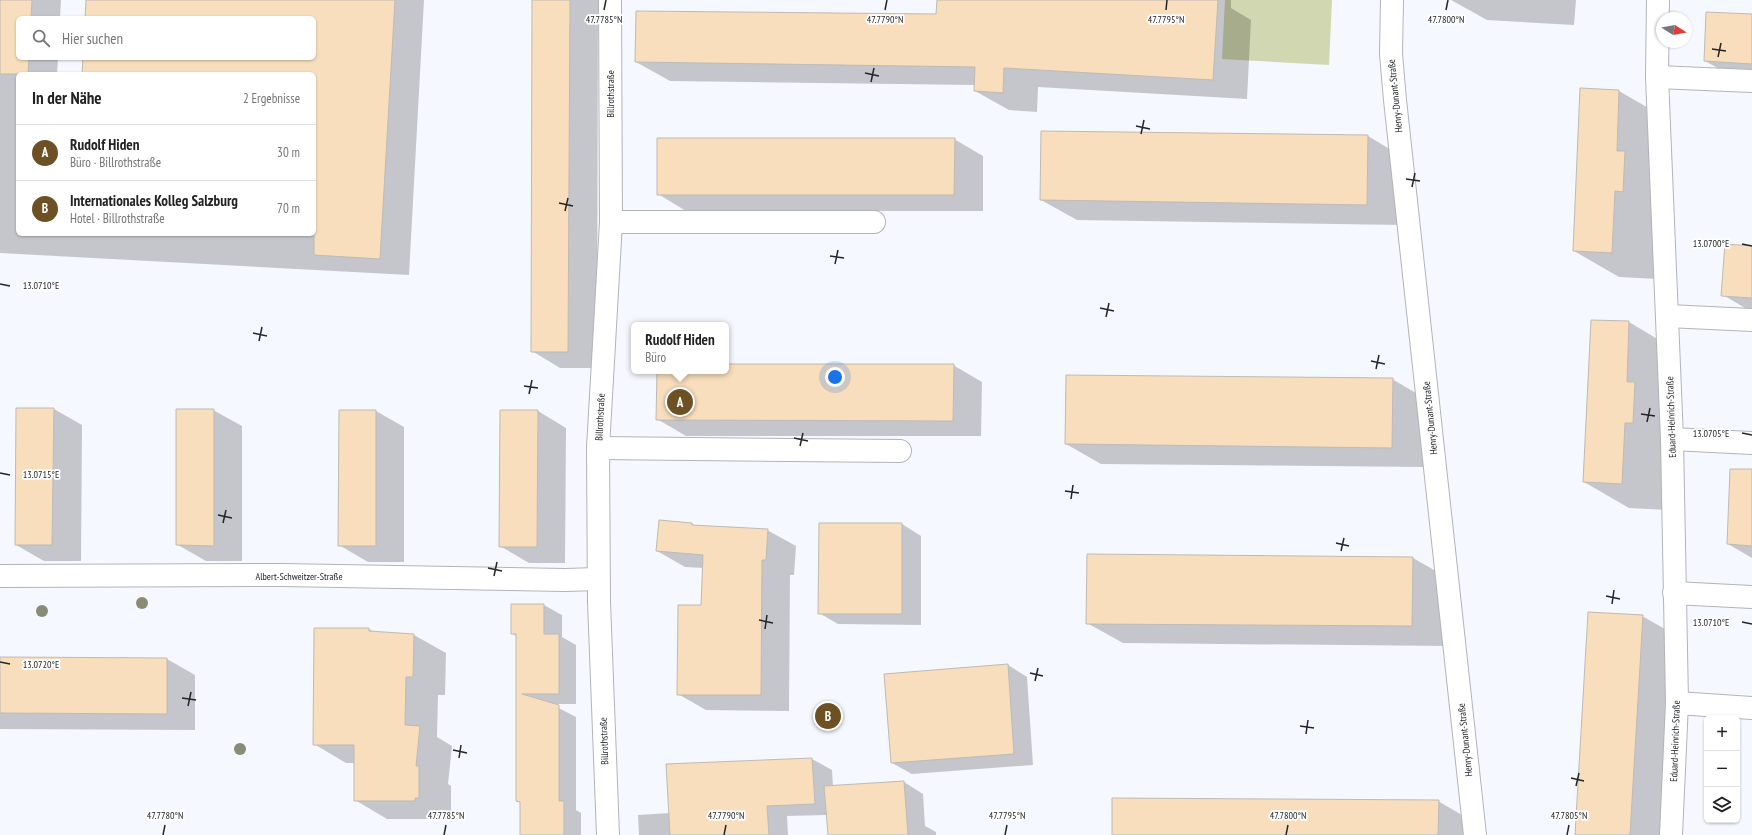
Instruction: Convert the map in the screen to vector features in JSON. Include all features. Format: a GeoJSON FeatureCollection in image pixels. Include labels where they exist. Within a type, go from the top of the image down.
{"type":"FeatureCollection","features":[{"type":"Feature","properties":{"kind":"street","name":"Billrothstraße"},"geometry":{"type":"LineString","coordinates":[[608,835],[598,579],[598,448],[611,222],[610,0]]}},
{"type":"Feature","properties":{"kind":"street","name":"Henry-Dunant-Straße"},"geometry":{"type":"LineString","coordinates":[[1392,0],[1391,54],[1395,100],[1475,835]]}},
{"type":"Feature","properties":{"kind":"street","name":"Eduard-Heinrich-Straße"},"geometry":{"type":"LineString","coordinates":[[1658,0],[1657,77],[1672,439],[1677,703],[1671,835]]}},
{"type":"Feature","properties":{"kind":"street"},"geometry":{"type":"LineString","coordinates":[[1657,77],[1752,80]]}},
{"type":"Feature","properties":{"kind":"street"},"geometry":{"type":"LineString","coordinates":[[611,222],[874,222]]}},
{"type":"Feature","properties":{"kind":"street"},"geometry":{"type":"LineString","coordinates":[[1668,316],[1752,320]]}},
{"type":"Feature","properties":{"kind":"street"},"geometry":{"type":"LineString","coordinates":[[1672,439],[1752,443]]}},
{"type":"Feature","properties":{"kind":"street"},"geometry":{"type":"LineString","coordinates":[[598,448],[900,451]]}},
{"type":"Feature","properties":{"kind":"street","name":"Albert-Schweitzer-Straße"},"geometry":{"type":"LineString","coordinates":[[0,576],[282,575],[565,580],[598,579]]}},
{"type":"Feature","properties":{"kind":"street"},"geometry":{"type":"LineString","coordinates":[[1674,593],[1752,597]]}},
{"type":"Feature","properties":{"kind":"street"},"geometry":{"type":"LineString","coordinates":[[1677,703],[1752,708]]}},
{"type":"Feature","properties":{"kind":"green space"},"geometry":{"type":"Polygon","coordinates":[[[1225,0],[1332,0],[1329,65],[1222,59],[1225,0]]]}},
{"type":"Feature","properties":{"kind":"building"},"geometry":{"type":"Polygon","coordinates":[[[0,0],[32,0],[31,16],[16,16],[16,60],[29,60],[28,72],[0,74],[0,0]]]}},
{"type":"Feature","properties":{"kind":"building"},"geometry":{"type":"Polygon","coordinates":[[[86,0],[395,0],[380,259],[314,255],[314,236],[316,236],[316,72],[82,72],[83,60],[316,60],[316,16],[85,16],[86,0]]]}},
{"type":"Feature","properties":{"kind":"building"},"geometry":{"type":"Polygon","coordinates":[[[532,0],[570,0],[568,352],[531,352],[532,0]]]}},
{"type":"Feature","properties":{"kind":"building"},"geometry":{"type":"Polygon","coordinates":[[[937,0],[1218,0],[1213,80],[1004,68],[1003,93],[974,91],[975,67],[635,62],[636,11],[936,14],[937,0]]]}},
{"type":"Feature","properties":{"kind":"building"},"geometry":{"type":"Polygon","coordinates":[[[1706,12],[1752,14],[1752,64],[1704,61],[1706,12]]]}},
{"type":"Feature","properties":{"kind":"building"},"geometry":{"type":"Polygon","coordinates":[[[1580,88],[1619,90],[1617,151],[1625,151],[1623,192],[1615,191],[1612,253],[1573,251],[1580,88]]]}},
{"type":"Feature","properties":{"kind":"building"},"geometry":{"type":"Polygon","coordinates":[[[1041,131],[1368,135],[1367,205],[1040,200],[1041,131]]]}},
{"type":"Feature","properties":{"kind":"building"},"geometry":{"type":"Polygon","coordinates":[[[657,138],[955,138],[954,195],[657,195],[657,138]]]}},
{"type":"Feature","properties":{"kind":"building"},"geometry":{"type":"Polygon","coordinates":[[[1725,244],[1752,246],[1752,298],[1721,296],[1725,244]]]}},
{"type":"Feature","properties":{"kind":"building"},"geometry":{"type":"Polygon","coordinates":[[[1591,320],[1629,321],[1627,382],[1635,382],[1633,423],[1625,423],[1622,484],[1583,482],[1591,320]]]}},
{"type":"Feature","properties":{"kind":"building"},"geometry":{"type":"Polygon","coordinates":[[[729,364],[954,364],[953,421],[656,420],[657,374],[729,374],[729,364]]]}},
{"type":"Feature","properties":{"kind":"building"},"geometry":{"type":"Polygon","coordinates":[[[1066,375],[1393,378],[1392,448],[1065,444],[1066,375]]]}},
{"type":"Feature","properties":{"kind":"building"},"geometry":{"type":"Polygon","coordinates":[[[16,408],[54,408],[52,545],[15,545],[16,408]]]}},
{"type":"Feature","properties":{"kind":"building"},"geometry":{"type":"Polygon","coordinates":[[[176,409],[214,409],[214,546],[176,545],[176,409]]]}},
{"type":"Feature","properties":{"kind":"building"},"geometry":{"type":"Polygon","coordinates":[[[339,410],[376,410],[376,546],[338,546],[339,410]]]}},
{"type":"Feature","properties":{"kind":"building"},"geometry":{"type":"Polygon","coordinates":[[[500,410],[538,410],[537,547],[499,547],[500,410]]]}},
{"type":"Feature","properties":{"kind":"building"},"geometry":{"type":"Polygon","coordinates":[[[1730,469],[1752,469],[1752,546],[1727,544],[1730,469]]]}},
{"type":"Feature","properties":{"kind":"building"},"geometry":{"type":"Polygon","coordinates":[[[659,520],[692,523],[692,525],[768,529],[766,560],[762,560],[761,695],[677,695],[678,605],[701,605],[703,555],[656,551],[659,520]]]}},
{"type":"Feature","properties":{"kind":"building"},"geometry":{"type":"Polygon","coordinates":[[[819,523],[902,523],[902,614],[818,614],[819,523]]]}},
{"type":"Feature","properties":{"kind":"building"},"geometry":{"type":"Polygon","coordinates":[[[1087,554],[1413,557],[1412,626],[1086,624],[1087,554]]]}},
{"type":"Feature","properties":{"kind":"building"},"geometry":{"type":"Polygon","coordinates":[[[511,604],[544,604],[544,634],[559,634],[559,694],[522,694],[559,705],[559,801],[564,801],[564,835],[520,835],[520,802],[516,801],[516,634],[511,634],[511,604]]]}},
{"type":"Feature","properties":{"kind":"building"},"geometry":{"type":"Polygon","coordinates":[[[1588,612],[1643,615],[1630,835],[1575,835],[1588,612]]]}},
{"type":"Feature","properties":{"kind":"building"},"geometry":{"type":"Polygon","coordinates":[[[314,628],[369,628],[369,631],[414,634],[413,677],[406,677],[405,725],[420,726],[416,766],[419,766],[419,798],[415,798],[415,801],[354,801],[354,745],[313,745],[314,628]]]}},
{"type":"Feature","properties":{"kind":"building"},"geometry":{"type":"Polygon","coordinates":[[[0,657],[167,658],[167,714],[0,713],[0,657]]]}},
{"type":"Feature","properties":{"kind":"building"},"geometry":{"type":"Polygon","coordinates":[[[1008,664],[1014,754],[891,763],[884,674],[1008,664]]]}},
{"type":"Feature","properties":{"kind":"building"},"geometry":{"type":"Polygon","coordinates":[[[812,758],[815,804],[767,806],[769,835],[670,835],[666,764],[812,758]]]}},
{"type":"Feature","properties":{"kind":"building"},"geometry":{"type":"Polygon","coordinates":[[[904,781],[908,835],[828,835],[824,786],[904,781]]]}},
{"type":"Feature","properties":{"kind":"building"},"geometry":{"type":"Polygon","coordinates":[[[1112,798],[1439,800],[1438,835],[1112,835],[1112,798]]]}},
{"type":"Feature","properties":{"kind":"place","name":"Rudolf Hiden"},"geometry":{"type":"Point","coordinates":[680,402]}},
{"type":"Feature","properties":{"kind":"place","name":"Internationales Kolleg Salzburg"},"geometry":{"type":"Point","coordinates":[828,716]}}]}
